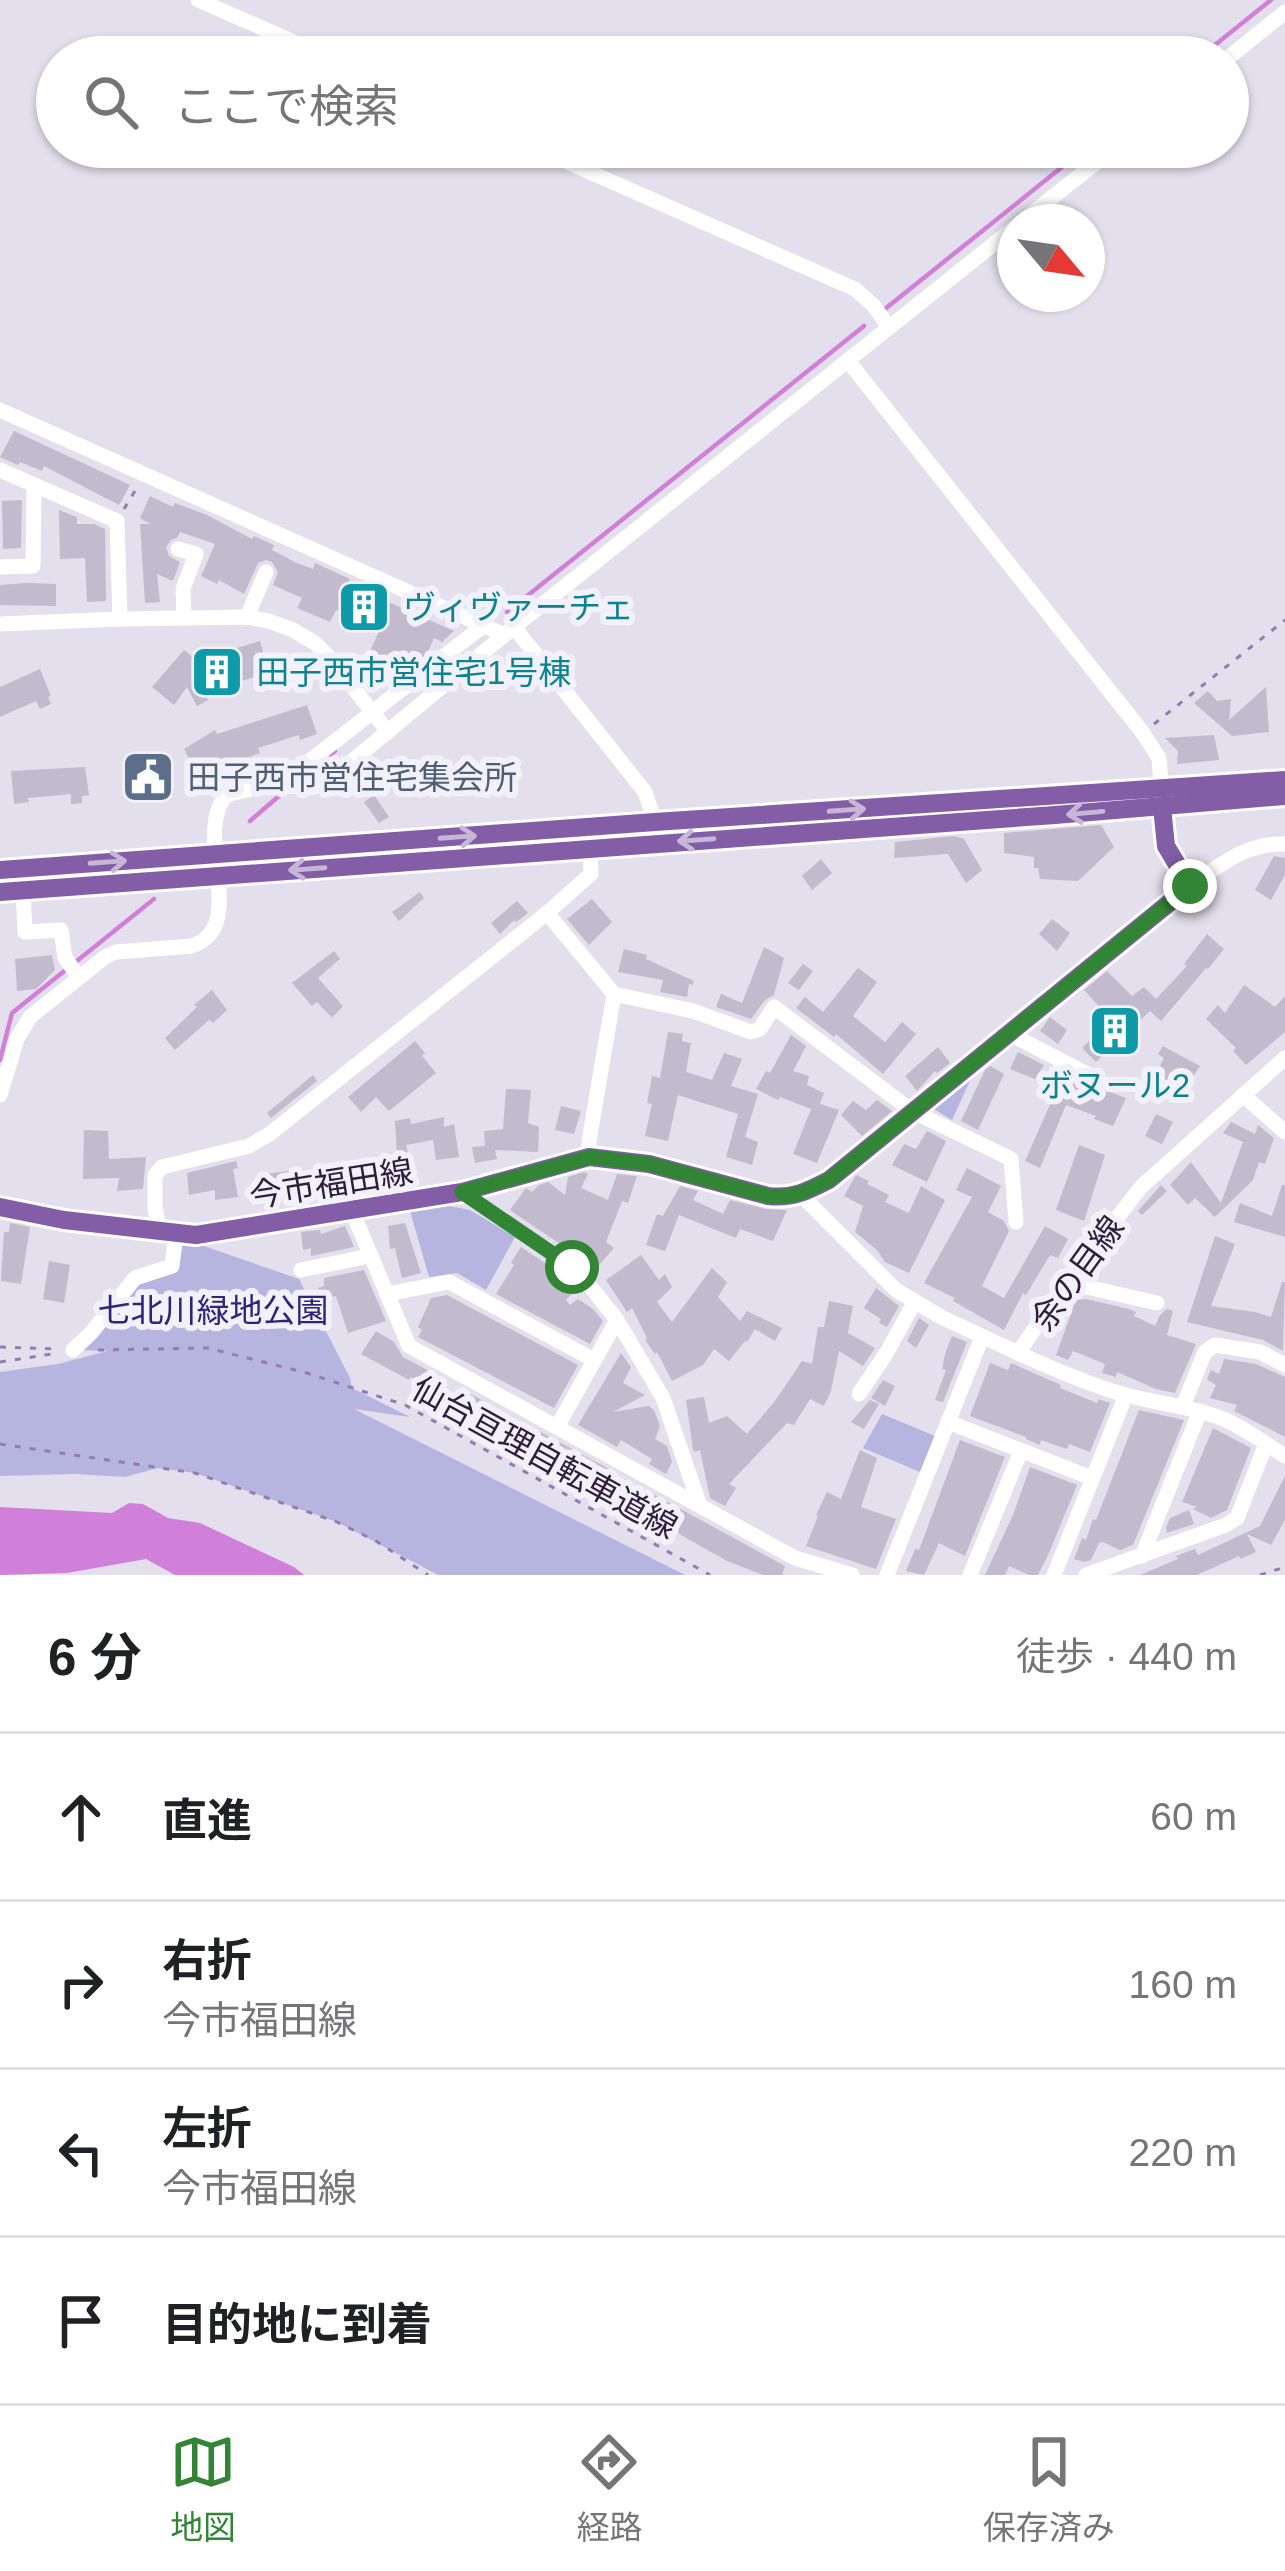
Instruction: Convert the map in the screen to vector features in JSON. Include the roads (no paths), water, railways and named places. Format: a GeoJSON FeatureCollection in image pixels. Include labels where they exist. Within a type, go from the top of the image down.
{"type":"FeatureCollection","features":[{"type":"Feature","properties":{"kind":"main road"},"geometry":{"type":"LineString","coordinates":[[0,892],[590,848],[1162,798],[1285,780]]}},
{"type":"Feature","properties":{"kind":"main road"},"geometry":{"type":"LineString","coordinates":[[0,870],[655,822],[1285,796]]}},
{"type":"Feature","properties":{"kind":"main road"},"geometry":{"type":"LineString","coordinates":[[801,1195],[829,1180],[1190,886],[1166,846],[1162,798]]}},
{"type":"Feature","properties":{"kind":"main road","name":"今市福田線"},"geometry":{"type":"LineString","coordinates":[[0,1207],[64,1220],[196,1235],[462,1192],[590,1157],[649,1164],[768,1196],[801,1195]]}},
{"type":"Feature","properties":{"kind":"street"},"geometry":{"type":"LineString","coordinates":[[198,0],[280,36]]}},
{"type":"Feature","properties":{"kind":"street"},"geometry":{"type":"LineString","coordinates":[[1249,41],[1285,12]]}},
{"type":"Feature","properties":{"kind":"street"},"geometry":{"type":"LineString","coordinates":[[581,168],[855,289],[889,327]]}},
{"type":"Feature","properties":{"kind":"street"},"geometry":{"type":"LineString","coordinates":[[1044,204],[1090,168]]}},
{"type":"Feature","properties":{"kind":"street"},"geometry":{"type":"LineString","coordinates":[[266,785],[314,787],[334,776],[997,242]]}},
{"type":"Feature","properties":{"kind":"street"},"geometry":{"type":"LineString","coordinates":[[848,361],[1143,733],[1159,758],[1162,798]]}},
{"type":"Feature","properties":{"kind":"street"},"geometry":{"type":"LineString","coordinates":[[0,410],[483,626],[509,631],[645,792],[655,822]]}},
{"type":"Feature","properties":{"kind":"street"},"geometry":{"type":"LineString","coordinates":[[0,470],[117,520],[120,619]]}},
{"type":"Feature","properties":{"kind":"street"},"geometry":{"type":"LineString","coordinates":[[0,567],[33,566],[34,484]]}},
{"type":"Feature","properties":{"kind":"street"},"geometry":{"type":"LineString","coordinates":[[178,548],[196,554],[183,589],[184,618]]}},
{"type":"Feature","properties":{"kind":"street"},"geometry":{"type":"LineString","coordinates":[[247,617],[266,572]]}},
{"type":"Feature","properties":{"kind":"street"},"geometry":{"type":"LineString","coordinates":[[0,624],[247,617],[269,621],[315,644],[388,732]]}},
{"type":"Feature","properties":{"kind":"street"},"geometry":{"type":"LineString","coordinates":[[0,1095],[22,1027],[74,971],[116,952],[192,946],[205,942],[214,932],[218,922],[214,816],[226,795],[266,785],[302,767],[483,626]]}},
{"type":"Feature","properties":{"kind":"street"},"geometry":{"type":"LineString","coordinates":[[1190,886],[1237,854],[1263,844],[1285,844]]}},
{"type":"Feature","properties":{"kind":"street"},"geometry":{"type":"LineString","coordinates":[[73,1350],[135,1278],[172,1266],[168,1233],[155,1209],[154,1175],[162,1167],[249,1146],[271,1133],[591,874],[590,848]]}},
{"type":"Feature","properties":{"kind":"street"},"geometry":{"type":"LineString","coordinates":[[23,890],[25,932],[61,930],[65,958],[74,971]]}},
{"type":"Feature","properties":{"kind":"street"},"geometry":{"type":"LineString","coordinates":[[547,913],[614,994],[693,1010],[752,1032],[774,1006],[912,1111],[1011,1160],[1016,1222]]}},
{"type":"Feature","properties":{"kind":"street"},"geometry":{"type":"LineString","coordinates":[[590,1157],[614,994]]}},
{"type":"Feature","properties":{"kind":"street"},"geometry":{"type":"LineString","coordinates":[[1008,1033],[1091,1076]]}},
{"type":"Feature","properties":{"kind":"street","name":"余の目線"},"geometry":{"type":"LineString","coordinates":[[801,1195],[896,1290],[1018,1353],[1141,1187],[1285,1058]]}},
{"type":"Feature","properties":{"kind":"street"},"geometry":{"type":"LineString","coordinates":[[1243,1095],[1285,1132]]}},
{"type":"Feature","properties":{"kind":"street"},"geometry":{"type":"LineString","coordinates":[[462,1192],[572,1267],[616,1320],[663,1398],[699,1503]]}},
{"type":"Feature","properties":{"kind":"street"},"geometry":{"type":"LineString","coordinates":[[352,1211],[409,1346],[795,1558],[852,1575]]}},
{"type":"Feature","properties":{"kind":"street"},"geometry":{"type":"LineString","coordinates":[[301,1270],[370,1256]]}},
{"type":"Feature","properties":{"kind":"street"},"geometry":{"type":"LineString","coordinates":[[387,1294],[449,1282],[594,1360]]}},
{"type":"Feature","properties":{"kind":"street"},"geometry":{"type":"LineString","coordinates":[[1062,1289],[1087,1287],[1157,1303]]}},
{"type":"Feature","properties":{"kind":"street"},"geometry":{"type":"LineString","coordinates":[[859,1394],[914,1303]]}},
{"type":"Feature","properties":{"kind":"street"},"geometry":{"type":"LineString","coordinates":[[557,1427],[616,1320]]}},
{"type":"Feature","properties":{"kind":"street"},"geometry":{"type":"LineString","coordinates":[[886,1575],[982,1337]]}},
{"type":"Feature","properties":{"kind":"street"},"geometry":{"type":"LineString","coordinates":[[1142,1556],[1205,1352],[1215,1345],[1260,1352],[1285,1364]]}},
{"type":"Feature","properties":{"kind":"street"},"geometry":{"type":"LineString","coordinates":[[1018,1353],[1071,1378],[1237,1425],[1285,1456]]}},
{"type":"Feature","properties":{"kind":"street"},"geometry":{"type":"LineString","coordinates":[[1054,1575],[1126,1395]]}},
{"type":"Feature","properties":{"kind":"street"},"geometry":{"type":"LineString","coordinates":[[948,1422],[1092,1478]]}},
{"type":"Feature","properties":{"kind":"street"},"geometry":{"type":"LineString","coordinates":[[1086,1575],[1237,1518],[1266,1444]]}},
{"type":"Feature","properties":{"kind":"street"},"geometry":{"type":"LineString","coordinates":[[970,1575],[1021,1451]]}},
{"type":"Feature","properties":{"kind":"waterway"},"geometry":{"type":"LineString","coordinates":[[1226,36],[1271,0]]}},
{"type":"Feature","properties":{"kind":"waterway"},"geometry":{"type":"LineString","coordinates":[[885,309],[1061,168]]}},
{"type":"Feature","properties":{"kind":"waterway"},"geometry":{"type":"LineString","coordinates":[[507,612],[864,326]]}},
{"type":"Feature","properties":{"kind":"waterway"},"geometry":{"type":"LineString","coordinates":[[319,764],[335,751]]}},
{"type":"Feature","properties":{"kind":"waterway"},"geometry":{"type":"LineString","coordinates":[[250,821],[279,796]]}},
{"type":"Feature","properties":{"kind":"waterway"},"geometry":{"type":"LineString","coordinates":[[0,1060],[12,1013],[154,899]]}},
{"type":"Feature","properties":{"kind":"place","name":"ヴィヴァーチェ"},"geometry":{"type":"Point","coordinates":[364,607]}},
{"type":"Feature","properties":{"kind":"place","name":"田子西市営住宅1号棟"},"geometry":{"type":"Point","coordinates":[217,672]}},
{"type":"Feature","properties":{"kind":"place","name":"田子西市営住宅集会所"},"geometry":{"type":"Point","coordinates":[148,777]}},
{"type":"Feature","properties":{"kind":"place","name":"ボヌール2"},"geometry":{"type":"Point","coordinates":[1115,1031]}},
{"type":"Feature","properties":{"kind":"park label","name":"七北川緑地公園"},"geometry":{"type":"Point","coordinates":[213,1310]}}]}
